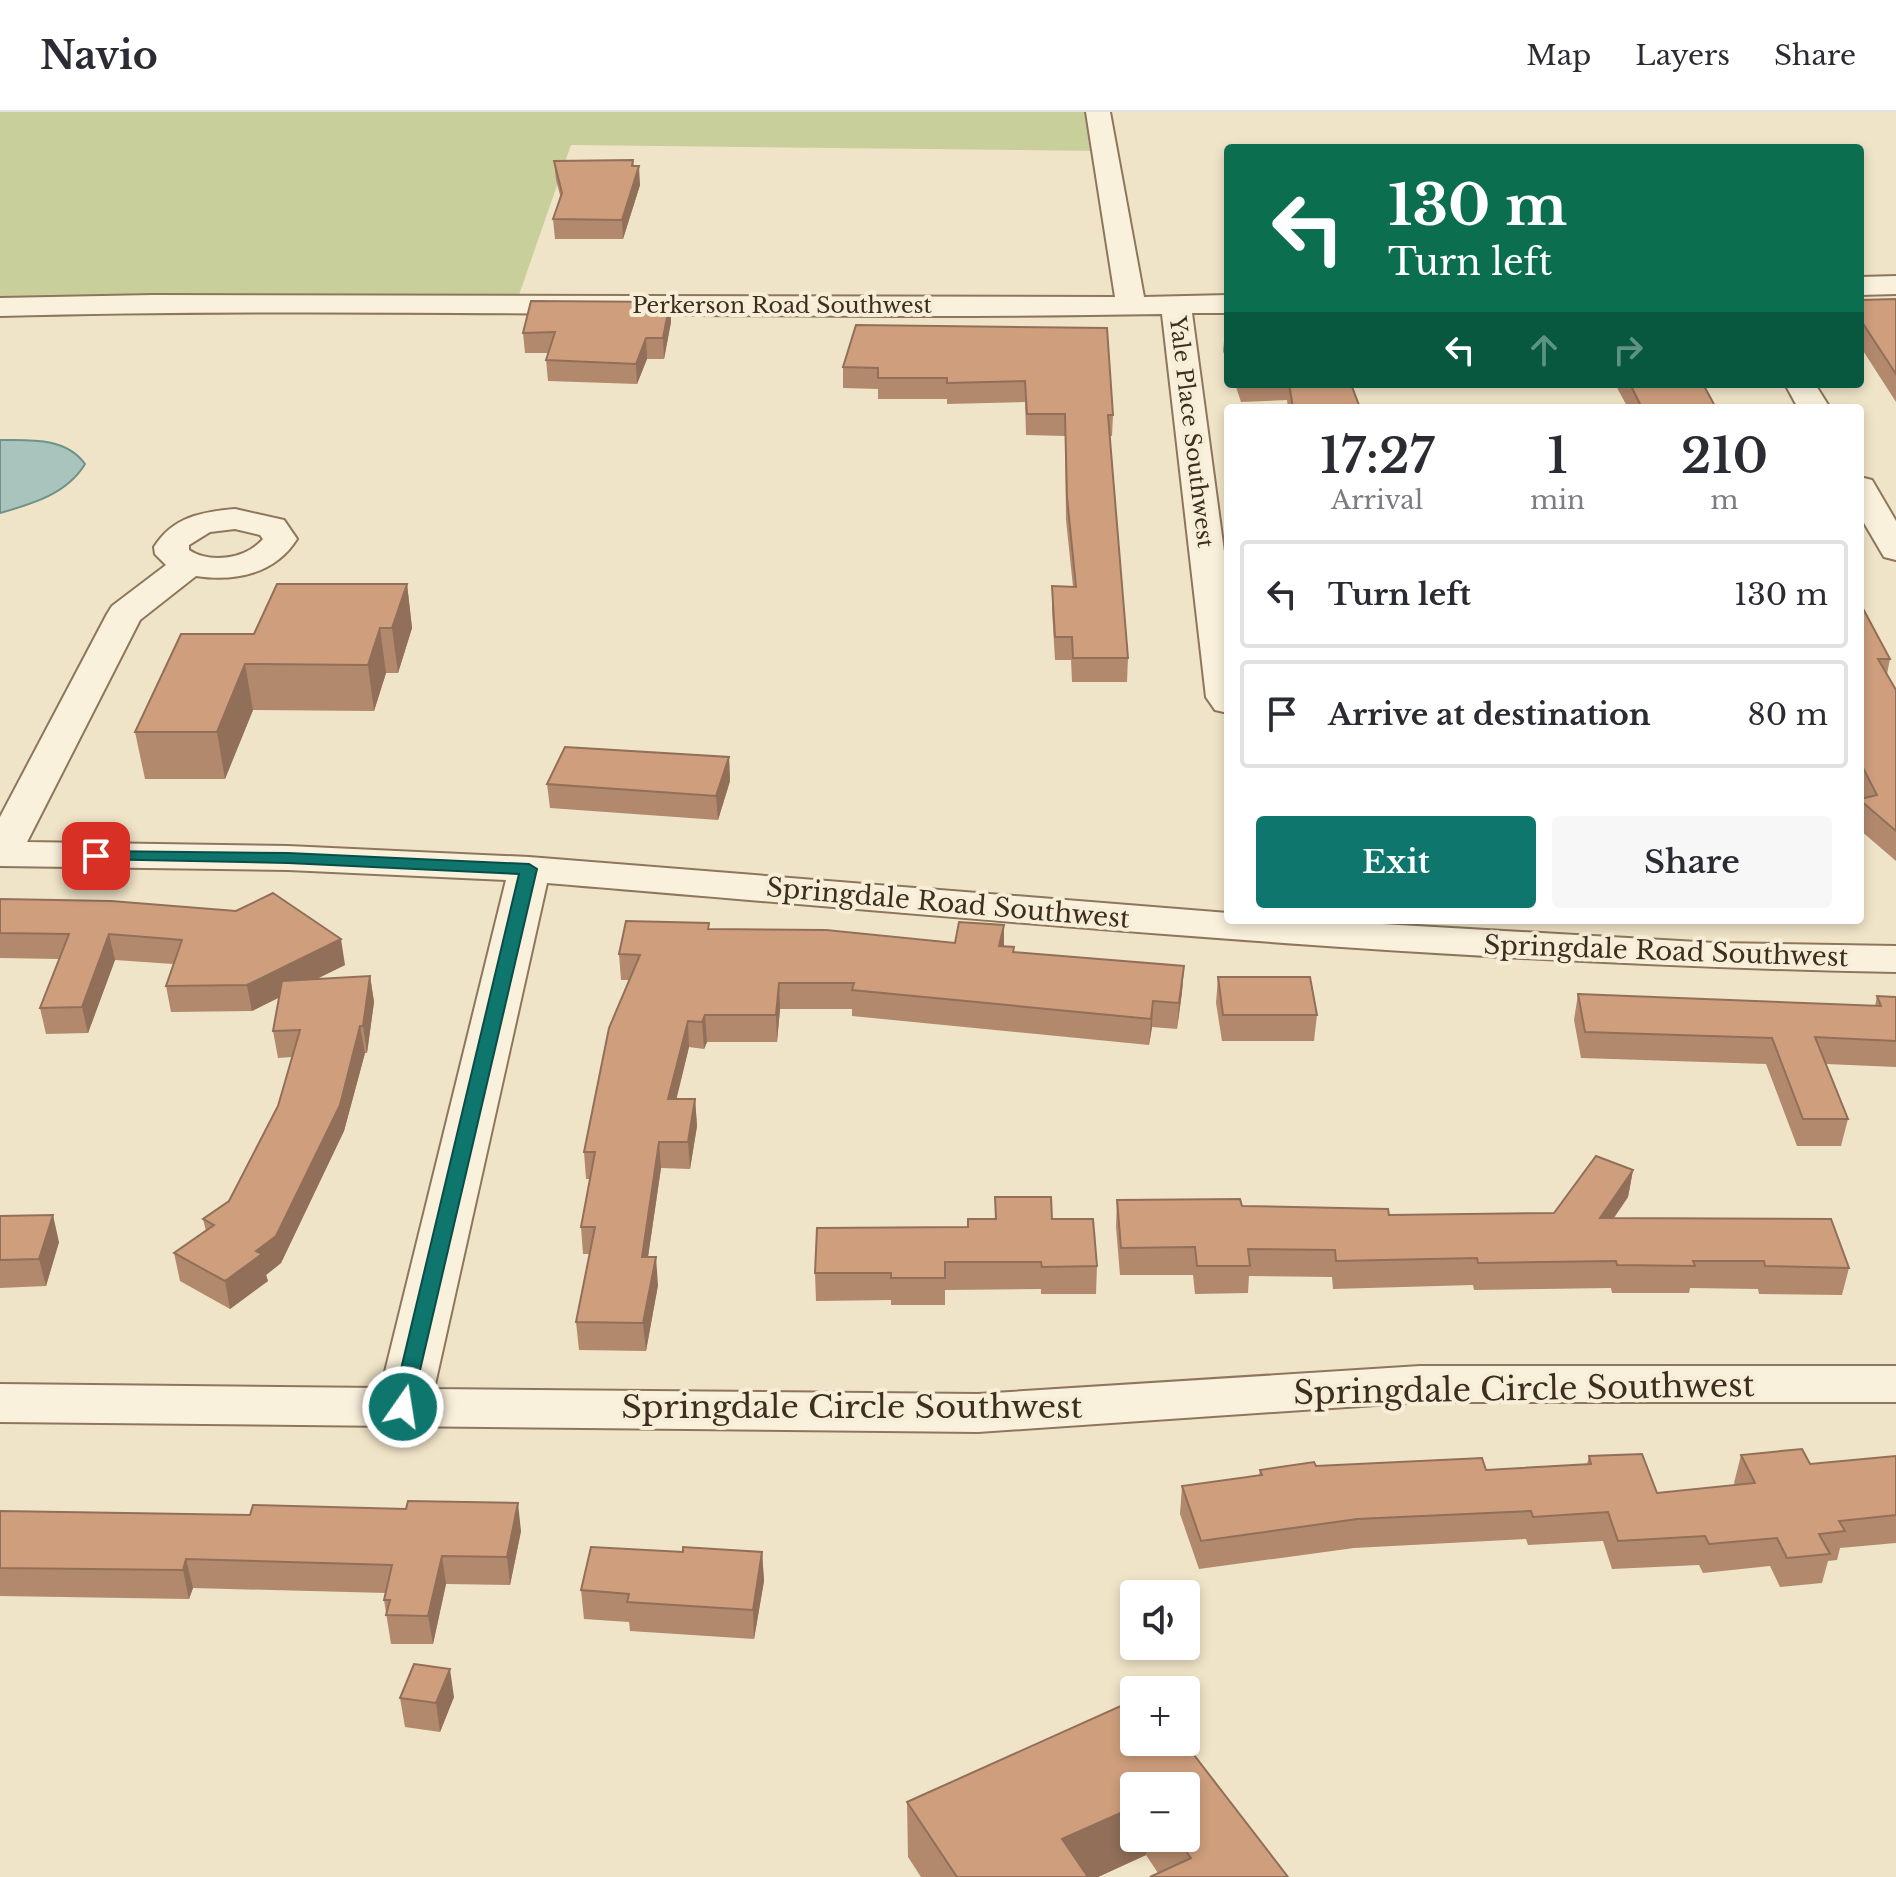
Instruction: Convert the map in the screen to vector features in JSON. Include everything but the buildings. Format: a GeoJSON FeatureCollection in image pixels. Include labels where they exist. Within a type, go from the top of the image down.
{"type":"FeatureCollection","features":[{"type":"Feature","properties":{"kind":"street"},"geometry":{"type":"LineString","coordinates":[[1098,112],[1131,306]]}},
{"type":"Feature","properties":{"kind":"street"},"geometry":{"type":"LineString","coordinates":[[1864,286],[1896,285]]}},
{"type":"Feature","properties":{"kind":"street","name":"Perkerson Road Southwest"},"geometry":{"type":"LineString","coordinates":[[0,307],[286,301],[1224,304]]}},
{"type":"Feature","properties":{"kind":"street","name":"Yale Place Southwest"},"geometry":{"type":"LineString","coordinates":[[1176,305],[1224,689]]}},
{"type":"Feature","properties":{"kind":"street"},"geometry":{"type":"LineString","coordinates":[[1864,494],[1896,550]]}},
{"type":"Feature","properties":{"kind":"street"},"geometry":{"type":"LineString","coordinates":[[0,854],[125,614],[188,565]]}},
{"type":"Feature","properties":{"kind":"street","name":"Springdale Road Southwest"},"geometry":{"type":"LineString","coordinates":[[0,854],[288,858],[529,869],[1224,918]]}},
{"type":"Feature","properties":{"kind":"street"},"geometry":{"type":"LineString","coordinates":[[403,1407],[529,869]]}},
{"type":"Feature","properties":{"kind":"street","name":"Springdale Road Southwest"},"geometry":{"type":"LineString","coordinates":[[1305,924],[1715,956],[1896,959]]}},
{"type":"Feature","properties":{"kind":"street","name":"Springdale Circle Southwest"},"geometry":{"type":"LineString","coordinates":[[0,1403],[978,1413],[1420,1384],[1896,1384]]}},
{"type":"Feature","properties":{"kind":"green space"},"geometry":{"type":"Polygon","coordinates":[[[0,112],[1098,112],[1102,151],[571,145],[518,298],[0,307],[0,112]]]}},
{"type":"Feature","properties":{"kind":"water"},"geometry":{"type":"Polygon","coordinates":[[[0,440],[35,440],[58,445],[77,455],[85,464],[59,490],[0,513],[0,440]]]}},
{"type":"Feature","properties":{"kind":"route"},"geometry":{"type":"LineString","coordinates":[[96,856],[288,858],[529,869],[403,1407]]}}]}
